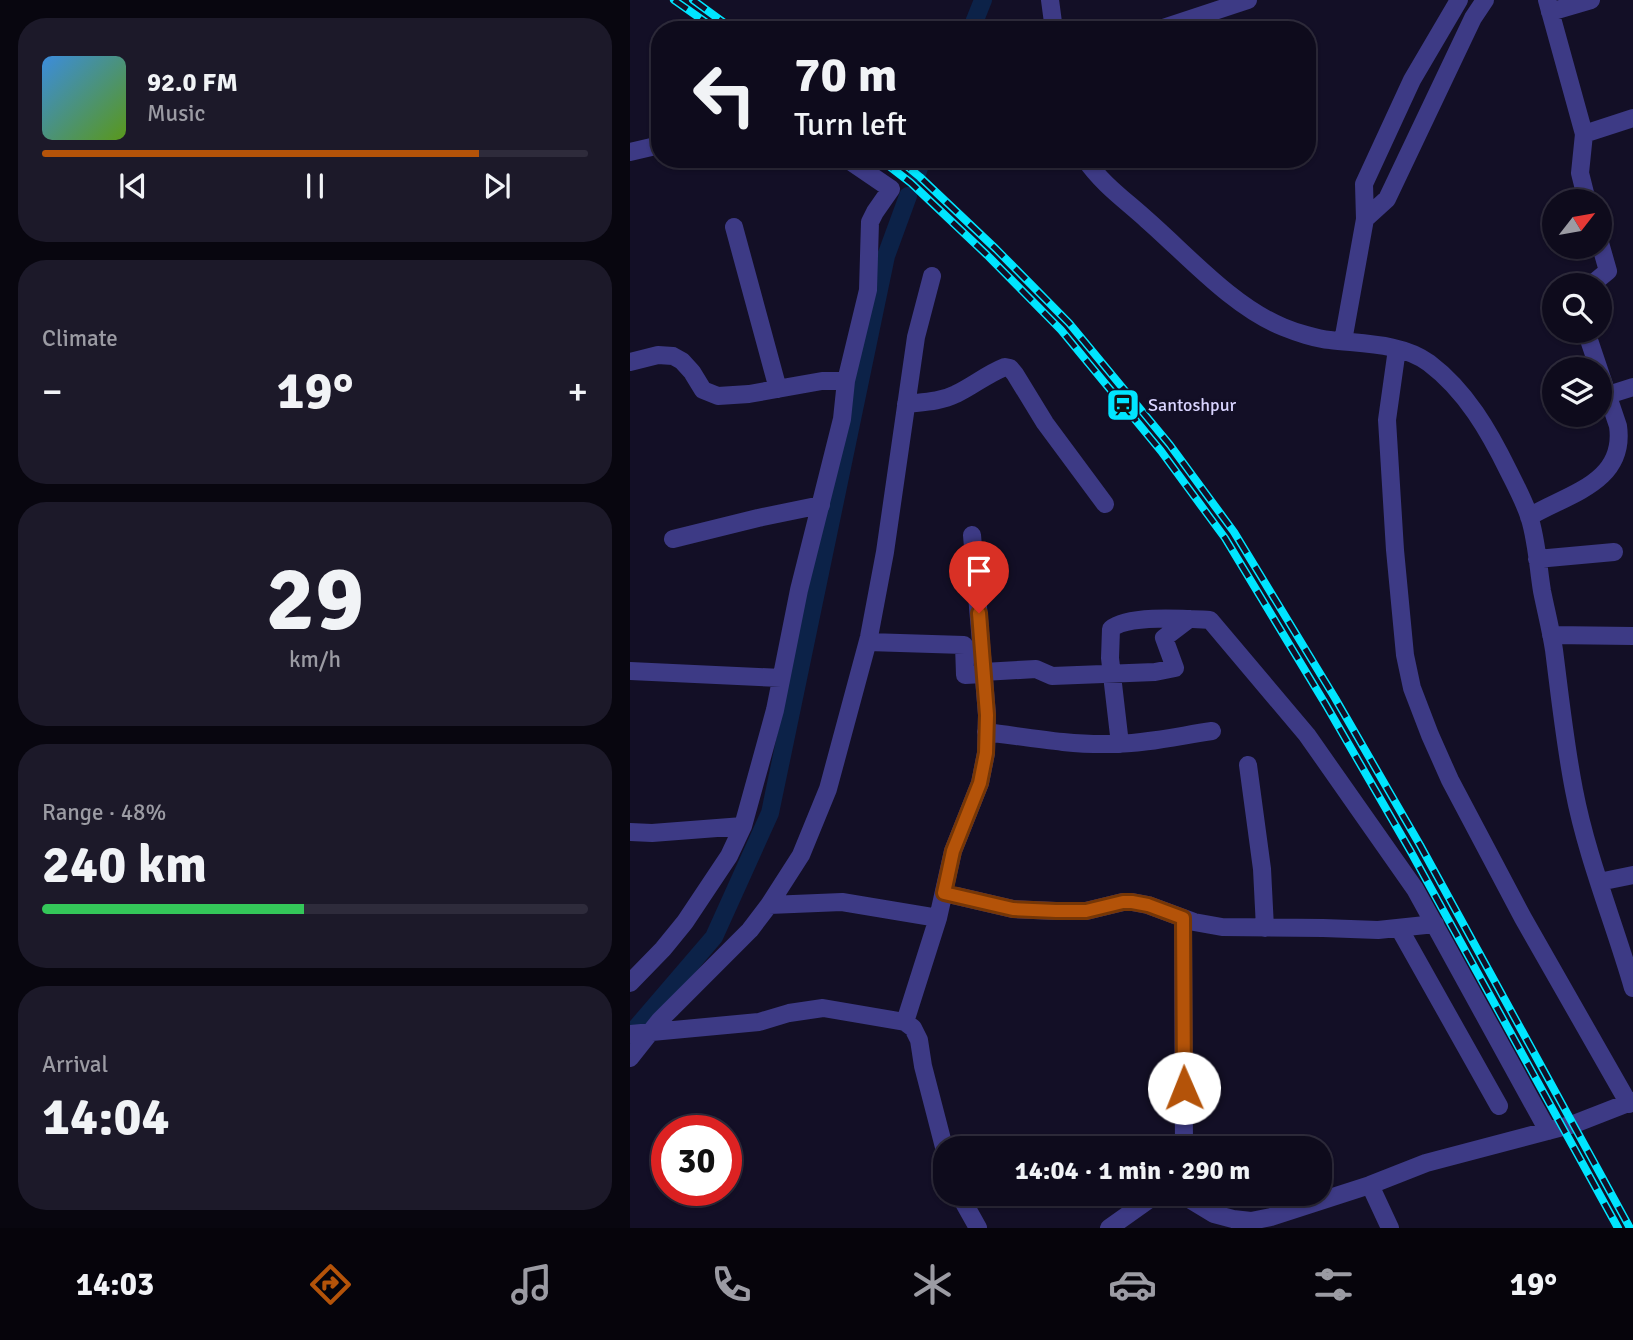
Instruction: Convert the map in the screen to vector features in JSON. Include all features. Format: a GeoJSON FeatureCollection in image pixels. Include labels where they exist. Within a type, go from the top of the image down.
{"type":"FeatureCollection","features":[{"type":"Feature","properties":{"kind":"street"},"geometry":{"type":"LineString","coordinates":[[1050,0],[1053,21]]}},
{"type":"Feature","properties":{"kind":"street"},"geometry":{"type":"LineString","coordinates":[[1184,21],[1248,0]]}},
{"type":"Feature","properties":{"kind":"street"},"geometry":{"type":"LineString","coordinates":[[1365,219],[1387,199],[1472,18],[1485,0]]}},
{"type":"Feature","properties":{"kind":"street"},"geometry":{"type":"LineString","coordinates":[[1584,189],[1580,173],[1584,134],[1548,6],[1591,0]]}},
{"type":"Feature","properties":{"kind":"street"},"geometry":{"type":"LineString","coordinates":[[1343,341],[1365,219],[1364,184],[1412,80],[1456,1],[1472,18]]}},
{"type":"Feature","properties":{"kind":"street"},"geometry":{"type":"LineString","coordinates":[[1584,134],[1633,118]]}},
{"type":"Feature","properties":{"kind":"street"},"geometry":{"type":"LineString","coordinates":[[630,152],[651,147]]}},
{"type":"Feature","properties":{"kind":"street"},"geometry":{"type":"LineString","coordinates":[[630,983],[685,922],[729,856],[743,826],[775,710],[799,590],[842,419],[846,381],[868,290],[870,222],[891,189],[860,168]]}},
{"type":"Feature","properties":{"kind":"street"},"geometry":{"type":"LineString","coordinates":[[1091,168],[1112,191],[1209,277],[1251,310],[1282,327],[1329,340],[1415,354],[1429,363],[1468,400],[1492,439],[1529,517],[1551,635],[1574,793],[1592,861],[1633,988]]}},
{"type":"Feature","properties":{"kind":"street"},"geometry":{"type":"LineString","coordinates":[[734,227],[778,389]]}},
{"type":"Feature","properties":{"kind":"street"},"geometry":{"type":"LineString","coordinates":[[630,1058],[639,1033],[750,930],[769,905],[801,855],[828,789],[868,642],[886,552],[916,337],[932,276]]}},
{"type":"Feature","properties":{"kind":"street"},"geometry":{"type":"LineString","coordinates":[[1200,1206],[1235,1224],[1270,1217],[1370,1185],[1426,1163],[1574,1124],[1631,1102],[1523,918],[1450,780],[1412,688],[1405,655],[1387,420],[1396,349]]}},
{"type":"Feature","properties":{"kind":"street"},"geometry":{"type":"LineString","coordinates":[[630,362],[658,355],[673,356],[692,372],[703,390],[718,396],[749,394],[822,381],[846,381]]}},
{"type":"Feature","properties":{"kind":"street"},"geometry":{"type":"LineString","coordinates":[[906,404],[937,401],[956,394],[997,370],[1010,368],[1045,424],[1105,504]]}},
{"type":"Feature","properties":{"kind":"street"},"geometry":{"type":"LineString","coordinates":[[1612,394],[1633,387]]}},
{"type":"Feature","properties":{"kind":"street"},"geometry":{"type":"LineString","coordinates":[[1529,517],[1595,481],[1625,453],[1612,407]]}},
{"type":"Feature","properties":{"kind":"street"},"geometry":{"type":"LineString","coordinates":[[673,539],[821,505]]}},
{"type":"Feature","properties":{"kind":"street"},"geometry":{"type":"LineString","coordinates":[[905,1022],[938,918],[953,851],[980,783],[986,753],[984,673],[972,535]]}},
{"type":"Feature","properties":{"kind":"street"},"geometry":{"type":"LineString","coordinates":[[1537,559],[1614,552]]}},
{"type":"Feature","properties":{"kind":"street"},"geometry":{"type":"LineString","coordinates":[[1120,744],[1112,674],[1111,629],[1115,625],[1167,617],[1210,620],[1307,735],[1415,889],[1548,1131]]}},
{"type":"Feature","properties":{"kind":"street"},"geometry":{"type":"LineString","coordinates":[[868,642],[964,645],[965,675],[1036,669],[1052,676],[1155,672],[1175,668],[1164,638],[1189,619]]}},
{"type":"Feature","properties":{"kind":"street"},"geometry":{"type":"LineString","coordinates":[[1551,635],[1633,636]]}},
{"type":"Feature","properties":{"kind":"street"},"geometry":{"type":"LineString","coordinates":[[630,671],[781,678]]}},
{"type":"Feature","properties":{"kind":"street"},"geometry":{"type":"LineString","coordinates":[[986,732],[1065,742],[1120,744],[1212,731]]}},
{"type":"Feature","properties":{"kind":"street"},"geometry":{"type":"LineString","coordinates":[[1248,765],[1262,869],[1265,928]]}},
{"type":"Feature","properties":{"kind":"street"},"geometry":{"type":"LineString","coordinates":[[630,832],[652,833],[743,826]]}},
{"type":"Feature","properties":{"kind":"street"},"geometry":{"type":"LineString","coordinates":[[1599,881],[1633,874]]}},
{"type":"Feature","properties":{"kind":"street"},"geometry":{"type":"LineString","coordinates":[[944,893],[1013,909],[1086,911],[1132,902],[1194,922],[1222,927],[1378,930],[1435,924]]}},
{"type":"Feature","properties":{"kind":"street"},"geometry":{"type":"LineString","coordinates":[[769,905],[842,902],[938,918]]}},
{"type":"Feature","properties":{"kind":"street"},"geometry":{"type":"LineString","coordinates":[[1183,918],[1184,1136]]}},
{"type":"Feature","properties":{"kind":"street"},"geometry":{"type":"LineString","coordinates":[[1399,928],[1499,1106]]}},
{"type":"Feature","properties":{"kind":"street"},"geometry":{"type":"LineString","coordinates":[[639,1033],[759,1022],[789,1013],[823,1008],[905,1022],[914,1028],[919,1040],[922,1066],[941,1136]]}},
{"type":"Feature","properties":{"kind":"street"},"geometry":{"type":"LineString","coordinates":[[1370,1185],[1390,1228]]}},
{"type":"Feature","properties":{"kind":"street"},"geometry":{"type":"LineString","coordinates":[[966,1206],[978,1228]]}},
{"type":"Feature","properties":{"kind":"street"},"geometry":{"type":"LineString","coordinates":[[1109,1228],[1140,1206]]}},
{"type":"Feature","properties":{"kind":"waterway"},"geometry":{"type":"LineString","coordinates":[[975,21],[983,0]]}},
{"type":"Feature","properties":{"kind":"waterway"},"geometry":{"type":"LineString","coordinates":[[917,174],[919,168]]}},
{"type":"Feature","properties":{"kind":"waterway"},"geometry":{"type":"LineString","coordinates":[[630,1035],[714,937],[770,813],[886,256],[908,196]]}},
{"type":"Feature","properties":{"kind":"railway"},"geometry":{"type":"LineString","coordinates":[[674,0],[704,21]]}},
{"type":"Feature","properties":{"kind":"railway"},"geometry":{"type":"LineString","coordinates":[[693,0],[722,21]]}},
{"type":"Feature","properties":{"kind":"railway"},"geometry":{"type":"LineString","coordinates":[[892,168],[987,255],[1061,330],[1161,451],[1225,538],[1411,852],[1618,1228]]}},
{"type":"Feature","properties":{"kind":"railway"},"geometry":{"type":"LineString","coordinates":[[909,168],[996,249],[1069,323],[1170,445],[1234,532],[1420,845],[1630,1228]]}},
{"type":"Feature","properties":{"kind":"place","name":"Santoshpur"},"geometry":{"type":"Point","coordinates":[1123,405]}},
{"type":"Feature","properties":{"kind":"route"},"geometry":{"type":"LineString","coordinates":[[979,613],[987,715],[986,753],[980,783],[953,851],[944,893],[1013,909],[1086,911],[1132,902],[1183,918],[1184,1088]]}}]}
